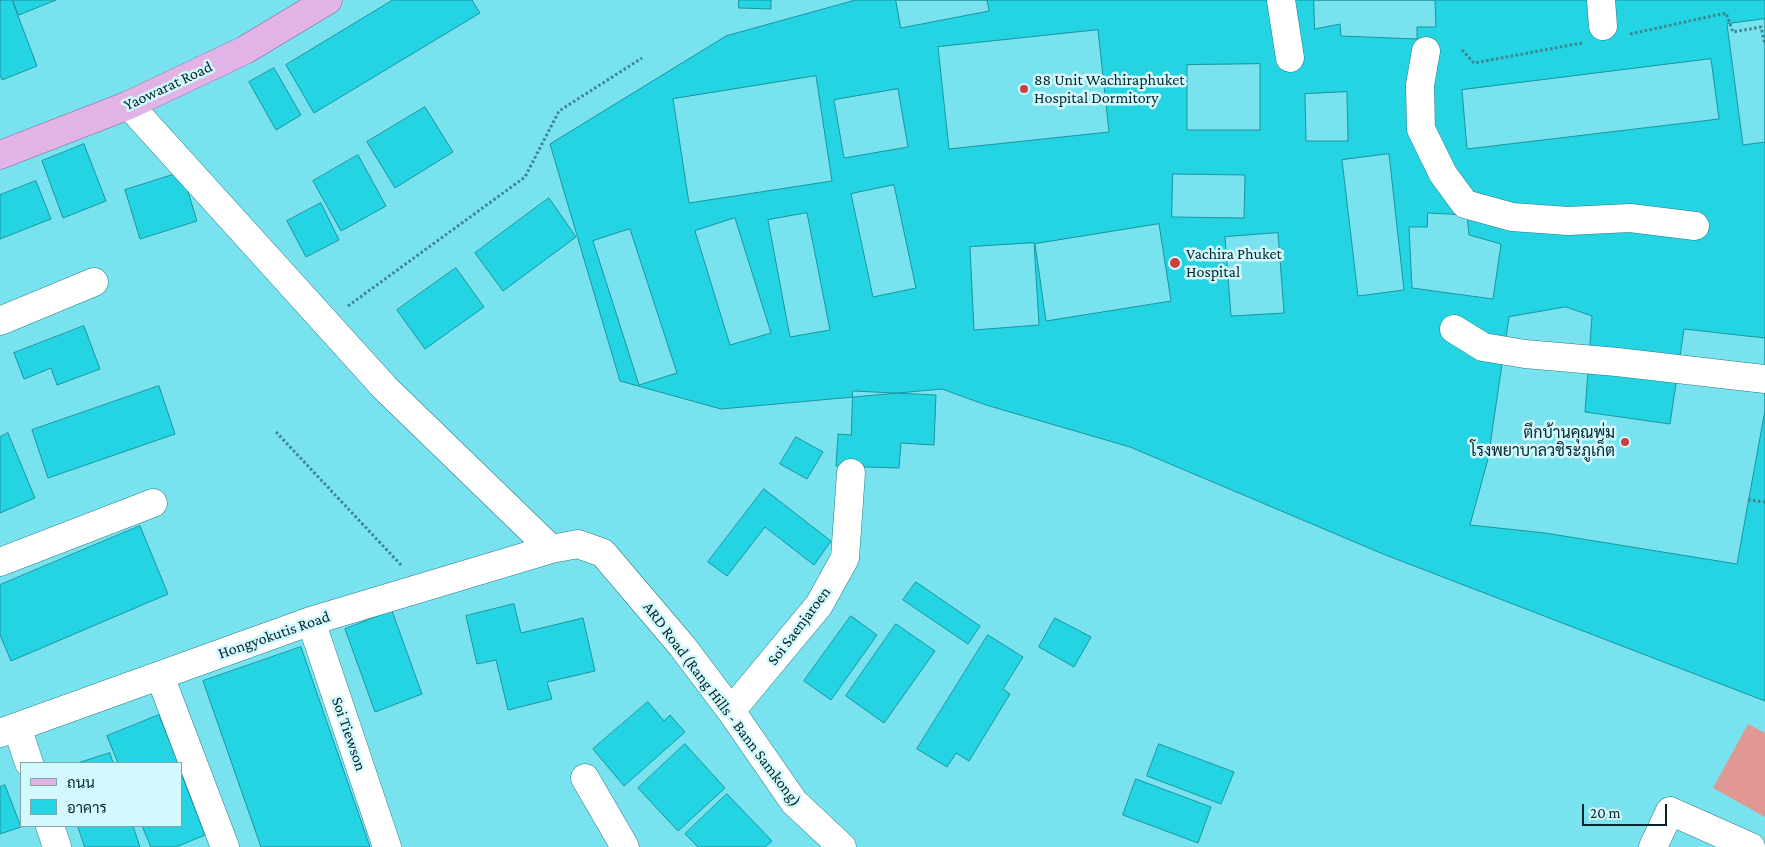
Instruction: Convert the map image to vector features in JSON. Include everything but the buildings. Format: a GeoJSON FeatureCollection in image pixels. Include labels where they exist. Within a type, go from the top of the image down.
{"type":"FeatureCollection","features":[{"type":"Feature","properties":{"kind":"main road","name":"Yaowarat Road"},"geometry":{"type":"LineString","coordinates":[[0,154],[129,105],[245,50],[328,0]]}},
{"type":"Feature","properties":{"kind":"street"},"geometry":{"type":"LineString","coordinates":[[1280,0],[1290,58]]}},
{"type":"Feature","properties":{"kind":"street"},"geometry":{"type":"LineString","coordinates":[[1426,51],[1420,85],[1421,129],[1443,174],[1465,204],[1522,218],[1568,222],[1630,218],[1695,226]]}},
{"type":"Feature","properties":{"kind":"street"},"geometry":{"type":"LineString","coordinates":[[129,105],[386,388],[551,549]]}},
{"type":"Feature","properties":{"kind":"street"},"geometry":{"type":"LineString","coordinates":[[0,321],[94,282]]}},
{"type":"Feature","properties":{"kind":"street"},"geometry":{"type":"LineString","coordinates":[[1454,328],[1482,347],[1525,354],[1617,362],[1765,379]]}},
{"type":"Feature","properties":{"kind":"street","name":"Soi Saenjaroen"},"geometry":{"type":"LineString","coordinates":[[731,711],[819,605],[845,558],[850,473]]}},
{"type":"Feature","properties":{"kind":"street"},"geometry":{"type":"LineString","coordinates":[[0,562],[153,503]]}},
{"type":"Feature","properties":{"kind":"street","name":"ARD Road (Rang Hills - Bann Samkong)"},"geometry":{"type":"LineString","coordinates":[[551,549],[578,544],[603,553],[682,646],[731,711],[794,802],[842,847]]}},
{"type":"Feature","properties":{"kind":"street","name":"Hongyokutis Road"},"geometry":{"type":"LineString","coordinates":[[8,730],[311,621],[551,549]]}},
{"type":"Feature","properties":{"kind":"street","name":"Soi Tiewson"},"geometry":{"type":"LineString","coordinates":[[311,621],[387,847]]}},
{"type":"Feature","properties":{"kind":"street"},"geometry":{"type":"LineString","coordinates":[[160,676],[225,847]]}},
{"type":"Feature","properties":{"kind":"street"},"geometry":{"type":"LineString","coordinates":[[8,730],[28,762]]}},
{"type":"Feature","properties":{"kind":"street"},"geometry":{"type":"LineString","coordinates":[[585,778],[624,847]]}},
{"type":"Feature","properties":{"kind":"street"},"geometry":{"type":"LineString","coordinates":[[1653,847],[1670,811],[1751,847]]}},
{"type":"Feature","properties":{"kind":"street"},"geometry":{"type":"LineString","coordinates":[[50,827],[57,847]]}},
{"type":"Feature","properties":{"kind":"path"},"geometry":{"type":"LineString","coordinates":[[326,323],[525,177],[559,111],[642,58]]}},
{"type":"Feature","properties":{"kind":"path"},"geometry":{"type":"LineString","coordinates":[[276,432],[422,588]]}},
{"type":"Feature","properties":{"kind":"path"},"geometry":{"type":"LineString","coordinates":[[1748,500],[1765,502]]}},
{"type":"Feature","properties":{"kind":"shaded area"},"geometry":{"type":"Polygon","coordinates":[[[1748,724],[1765,733],[1765,817],[1713,788],[1748,724]]]}},
{"type":"Feature","properties":{"kind":"place","name":"88 Unit Wachiraphuket Hospital Dormitory"},"geometry":{"type":"Point","coordinates":[1024,89]}},
{"type":"Feature","properties":{"kind":"place","name":"Vachira Phuket Hospital"},"geometry":{"type":"Point","coordinates":[1175,263]}},
{"type":"Feature","properties":{"kind":"place","name":"ตึกบ้านคุณพุ่ม โรงพยาบาลวชิระภูเก็ต"},"geometry":{"type":"Point","coordinates":[1625,442]}}]}
